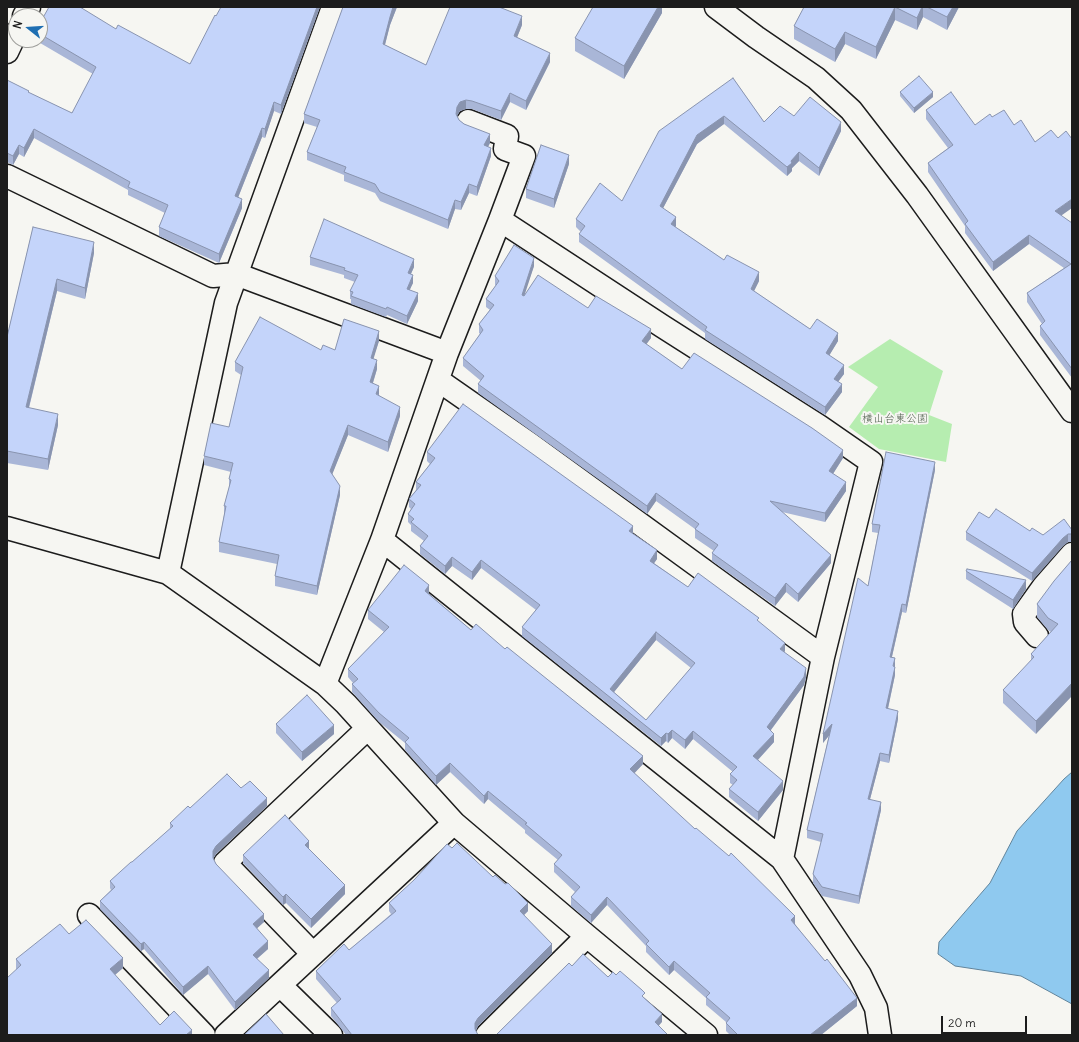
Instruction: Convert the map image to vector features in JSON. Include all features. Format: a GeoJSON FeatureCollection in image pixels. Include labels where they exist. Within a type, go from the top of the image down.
{"type":"FeatureCollection","features":[{"type":"Feature","properties":{"kind":"street"},"geometry":{"type":"LineString","coordinates":[[168,573],[226,303],[333,7]]}},
{"type":"Feature","properties":{"kind":"street"},"geometry":{"type":"LineString","coordinates":[[716,7],[756,37],[816,78],[851,110],[917,195],[1072,411]]}},
{"type":"Feature","properties":{"kind":"street"},"geometry":{"type":"LineString","coordinates":[[325,684],[382,540],[447,353],[524,156],[505,149],[506,136],[468,121]]}},
{"type":"Feature","properties":{"kind":"street"},"geometry":{"type":"LineString","coordinates":[[7,176],[213,276],[236,274],[447,353]]}},
{"type":"Feature","properties":{"kind":"street"},"geometry":{"type":"LineString","coordinates":[[500,220],[819,426],[871,462],[823,657],[782,858]]}},
{"type":"Feature","properties":{"kind":"street"},"geometry":{"type":"LineString","coordinates":[[438,380],[530,444],[823,657]]}},
{"type":"Feature","properties":{"kind":"street"},"geometry":{"type":"LineString","coordinates":[[7,528],[168,573],[325,684],[346,704],[454,823],[706,1035]]}},
{"type":"Feature","properties":{"kind":"street"},"geometry":{"type":"LineString","coordinates":[[382,540],[782,858],[860,975],[876,1008],[880,1035]]}},
{"type":"Feature","properties":{"kind":"street"},"geometry":{"type":"LineString","coordinates":[[1036,636],[1025,622],[1024,614],[1044,586],[1072,554]]}},
{"type":"Feature","properties":{"kind":"street"},"geometry":{"type":"LineString","coordinates":[[313,954],[226,863],[368,728]]}},
{"type":"Feature","properties":{"kind":"street"},"geometry":{"type":"LineString","coordinates":[[226,1035],[454,823]]}},
{"type":"Feature","properties":{"kind":"street"},"geometry":{"type":"LineString","coordinates":[[89,915],[204,1035]]}},
{"type":"Feature","properties":{"kind":"street"},"geometry":{"type":"LineString","coordinates":[[486,1035],[587,936]]}},
{"type":"Feature","properties":{"kind":"street"},"geometry":{"type":"LineString","coordinates":[[280,985],[331,1035]]}},
{"type":"Feature","properties":{"kind":"green space","name":"横山台東公園"},"geometry":{"type":"Polygon","coordinates":[[[890,339],[943,371],[929,415],[952,424],[946,462],[879,449],[849,427],[878,387],[848,367],[890,339]]]}},
{"type":"Feature","properties":{"kind":"water"},"geometry":{"type":"Polygon","coordinates":[[[1072,772],[1072,1004],[1021,976],[955,966],[938,954],[939,942],[990,883],[1017,831],[1072,772]]]}},
{"type":"Feature","properties":{"kind":"building"},"geometry":{"type":"Polygon","coordinates":[[[49,7],[80,7],[116,29],[118,25],[190,64],[215,15],[216,16],[221,7],[317,7],[281,105],[274,102],[265,129],[262,128],[235,196],[242,199],[219,254],[159,227],[168,205],[128,187],[130,182],[34,129],[24,148],[19,145],[13,156],[7,153],[7,80],[72,113],[96,67],[48,39],[49,7]]]}},
{"type":"Feature","properties":{"kind":"building"},"geometry":{"type":"Polygon","coordinates":[[[343,7],[393,7],[383,44],[426,65],[450,7],[499,7],[522,16],[514,36],[550,53],[526,101],[510,93],[501,111],[472,101],[466,100],[460,102],[457,107],[456,114],[459,120],[464,124],[490,134],[484,145],[491,148],[477,187],[469,184],[461,202],[455,200],[448,220],[380,192],[375,184],[344,172],[346,167],[307,152],[320,120],[304,114],[343,7]]]}},
{"type":"Feature","properties":{"kind":"building"},"geometry":{"type":"Polygon","coordinates":[[[593,7],[658,7],[624,66],[575,38],[593,7]]]}},
{"type":"Feature","properties":{"kind":"building"},"geometry":{"type":"Polygon","coordinates":[[[804,7],[895,7],[876,47],[845,32],[835,49],[794,26],[804,7]]]}},
{"type":"Feature","properties":{"kind":"building"},"geometry":{"type":"Polygon","coordinates":[[[895,7],[922,7],[917,18],[895,7]]]}},
{"type":"Feature","properties":{"kind":"building"},"geometry":{"type":"Polygon","coordinates":[[[927,7],[953,7],[947,17],[927,7]]]}},
{"type":"Feature","properties":{"kind":"building"},"geometry":{"type":"Polygon","coordinates":[[[919,76],[933,92],[914,108],[900,92],[919,76]]]}},
{"type":"Feature","properties":{"kind":"building"},"geometry":{"type":"Polygon","coordinates":[[[733,78],[764,122],[780,106],[794,116],[810,97],[841,122],[819,168],[799,152],[791,161],[792,163],[787,167],[724,116],[697,135],[660,206],[676,217],[671,224],[724,260],[727,255],[759,272],[751,289],[810,329],[817,319],[838,333],[826,353],[844,365],[834,379],[842,384],[825,407],[705,330],[707,327],[579,234],[585,226],[576,219],[600,183],[622,201],[659,131],[733,78]]]}},
{"type":"Feature","properties":{"kind":"building"},"geometry":{"type":"Polygon","coordinates":[[[951,92],[975,125],[990,114],[992,117],[1004,110],[1014,125],[1021,120],[1035,142],[1051,130],[1058,138],[1066,131],[1072,139],[1072,199],[1055,211],[1072,223],[1072,369],[1040,326],[1045,321],[1027,293],[1071,264],[1029,235],[993,262],[965,224],[968,221],[928,163],[953,145],[926,110],[951,92]]]}},
{"type":"Feature","properties":{"kind":"building"},"geometry":{"type":"Polygon","coordinates":[[[541,145],[569,155],[554,199],[526,189],[541,145]]]}},
{"type":"Feature","properties":{"kind":"building"},"geometry":{"type":"Polygon","coordinates":[[[324,219],[414,259],[408,273],[413,275],[407,289],[418,293],[407,316],[387,307],[386,309],[351,296],[353,292],[350,291],[358,275],[344,270],[345,268],[310,257],[324,219]]]}},
{"type":"Feature","properties":{"kind":"building"},"geometry":{"type":"Polygon","coordinates":[[[33,227],[94,242],[85,288],[57,279],[26,407],[58,414],[48,459],[7,451],[7,337],[33,227]]]}},
{"type":"Feature","properties":{"kind":"building"},"geometry":{"type":"Polygon","coordinates":[[[514,245],[534,258],[522,295],[524,296],[538,275],[588,308],[596,296],[651,329],[642,341],[682,369],[694,353],[812,428],[843,450],[829,471],[846,482],[825,513],[770,501],[831,555],[798,594],[786,583],[775,598],[712,553],[718,545],[695,529],[699,524],[656,493],[647,506],[478,384],[484,376],[463,358],[483,330],[479,324],[494,305],[486,299],[499,281],[495,276],[514,245]]]}},
{"type":"Feature","properties":{"kind":"building"},"geometry":{"type":"Polygon","coordinates":[[[260,317],[321,350],[323,345],[335,350],[344,319],[379,331],[371,358],[377,360],[370,382],[379,386],[376,394],[400,407],[388,442],[348,425],[330,471],[340,486],[317,586],[275,576],[279,555],[219,542],[226,506],[224,506],[231,480],[229,479],[233,463],[204,456],[211,423],[229,427],[243,367],[235,362],[260,317]]]}},
{"type":"Feature","properties":{"kind":"building"},"geometry":{"type":"Polygon","coordinates":[[[463,404],[633,526],[629,531],[657,550],[650,561],[688,587],[698,573],[759,618],[757,620],[785,643],[780,649],[806,668],[804,677],[767,727],[774,734],[753,756],[783,781],[758,812],[729,789],[737,780],[730,774],[737,767],[693,731],[685,740],[672,730],[661,738],[522,627],[540,605],[481,560],[472,572],[452,557],[445,566],[420,546],[428,536],[411,522],[414,519],[408,514],[415,504],[409,499],[421,485],[416,482],[435,458],[427,452],[463,404]],[[656,632],[610,689],[646,720],[695,663],[656,632]]]}},
{"type":"Feature","properties":{"kind":"building"},"geometry":{"type":"Polygon","coordinates":[[[886,452],[935,462],[906,605],[902,604],[890,657],[895,658],[893,666],[895,667],[886,708],[898,711],[889,755],[880,753],[868,799],[881,802],[859,896],[822,887],[813,874],[823,834],[807,830],[832,724],[823,734],[858,578],[868,586],[880,525],[872,524],[886,452]]]}},
{"type":"Feature","properties":{"kind":"building"},"geometry":{"type":"Polygon","coordinates":[[[996,509],[1030,531],[1032,528],[1043,535],[1064,519],[1072,530],[1072,534],[1068,534],[1063,538],[1032,573],[966,532],[979,512],[989,518],[996,509]]]}},
{"type":"Feature","properties":{"kind":"building"},"geometry":{"type":"Polygon","coordinates":[[[1072,560],[1072,683],[1036,721],[1003,690],[1034,657],[1031,654],[1058,624],[1048,618],[1037,604],[1072,560]]]}},
{"type":"Feature","properties":{"kind":"building"},"geometry":{"type":"Polygon","coordinates":[[[404,565],[429,585],[425,591],[471,630],[476,624],[505,649],[507,647],[643,756],[630,769],[695,829],[696,828],[729,856],[731,853],[795,916],[791,920],[825,961],[827,959],[857,998],[810,1035],[738,1035],[726,1023],[730,1018],[706,997],[710,993],[674,961],[669,967],[646,944],[649,941],[607,897],[591,915],[571,897],[580,887],[554,864],[562,855],[525,824],[527,823],[488,791],[484,796],[450,763],[436,776],[405,742],[409,738],[379,713],[352,684],[358,679],[348,669],[389,627],[368,610],[404,565]]]}},
{"type":"Feature","properties":{"kind":"building"},"geometry":{"type":"Polygon","coordinates":[[[967,569],[1026,580],[1013,600],[966,571],[967,569]]]}},
{"type":"Feature","properties":{"kind":"building"},"geometry":{"type":"Polygon","coordinates":[[[307,695],[334,725],[302,752],[276,724],[307,695]]]}},
{"type":"Feature","properties":{"kind":"building"},"geometry":{"type":"Polygon","coordinates":[[[227,774],[241,788],[250,781],[267,798],[216,846],[213,851],[213,858],[216,864],[264,914],[253,924],[268,941],[253,955],[269,970],[235,1002],[208,966],[183,987],[144,942],[141,944],[100,901],[115,887],[110,881],[173,826],[170,823],[188,806],[190,808],[227,774]]]}},
{"type":"Feature","properties":{"kind":"building"},"geometry":{"type":"Polygon","coordinates":[[[285,815],[309,841],[305,845],[345,885],[311,919],[286,894],[283,897],[243,855],[285,815]]]}},
{"type":"Feature","properties":{"kind":"building"},"geometry":{"type":"Polygon","coordinates":[[[457,843],[493,877],[495,875],[505,884],[508,883],[528,903],[520,911],[552,944],[478,1018],[475,1023],[475,1029],[478,1035],[352,1035],[331,1008],[341,999],[316,971],[344,944],[349,950],[396,911],[389,903],[414,880],[447,844],[452,848],[457,843]]]}},
{"type":"Feature","properties":{"kind":"building"},"geometry":{"type":"Polygon","coordinates":[[[86,920],[123,958],[110,969],[160,1025],[174,1011],[192,1030],[186,1035],[7,1035],[7,978],[21,965],[16,959],[60,924],[69,934],[86,920]]]}},
{"type":"Feature","properties":{"kind":"building"},"geometry":{"type":"Polygon","coordinates":[[[583,954],[608,977],[613,972],[616,975],[620,971],[642,990],[645,993],[642,996],[662,1014],[655,1022],[668,1035],[496,1035],[569,963],[572,966],[583,954]]]}},
{"type":"Feature","properties":{"kind":"building"},"geometry":{"type":"Polygon","coordinates":[[[266,1014],[284,1035],[244,1035],[266,1014]]]}}]}
